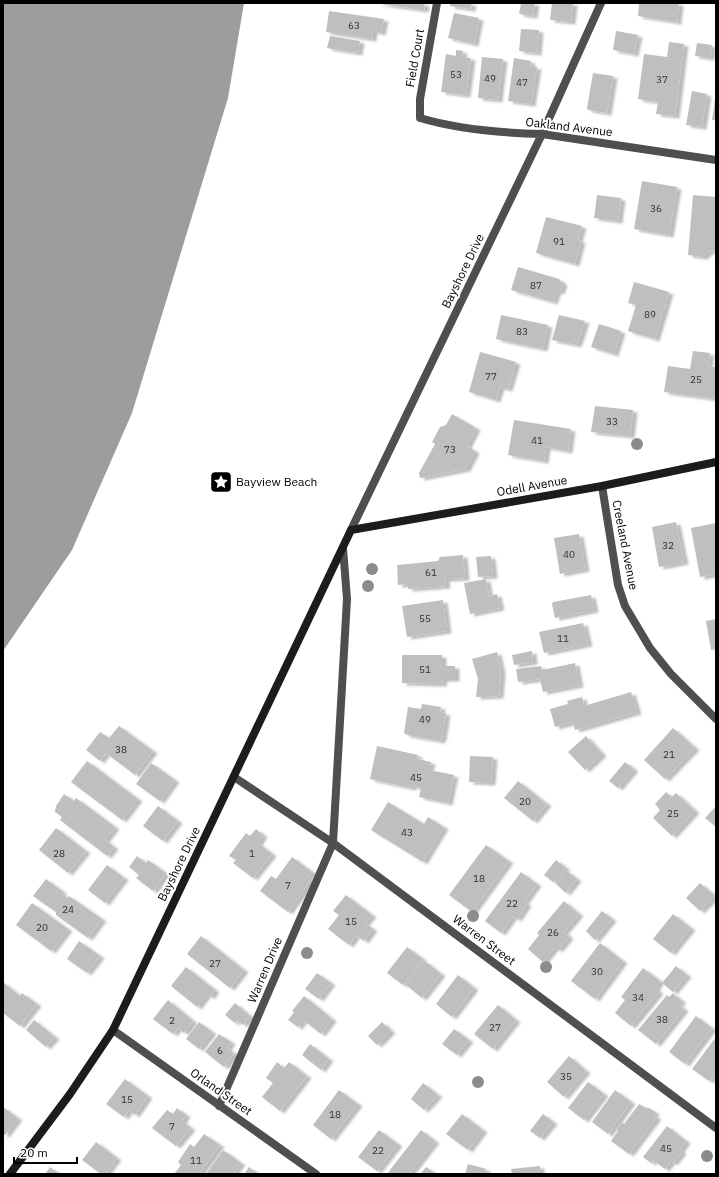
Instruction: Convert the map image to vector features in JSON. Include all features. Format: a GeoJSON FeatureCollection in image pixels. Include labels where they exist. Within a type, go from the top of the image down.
{"type":"FeatureCollection","features":[{"type":"Feature","properties":{"kind":"main road","name":"Odell Avenue"},"geometry":{"type":"LineString","coordinates":[[351,530],[602,486],[716,462]]}},
{"type":"Feature","properties":{"kind":"main road","name":"Bayshore Drive"},"geometry":{"type":"LineString","coordinates":[[10,1174],[70,1094],[113,1030],[351,530]]}},
{"type":"Feature","properties":{"kind":"street","name":"Field Court"},"geometry":{"type":"LineString","coordinates":[[420,118],[420,99],[437,3]]}},
{"type":"Feature","properties":{"kind":"street","name":"Bayshore Drive"},"geometry":{"type":"LineString","coordinates":[[351,530],[542,134],[601,3]]}},
{"type":"Feature","properties":{"kind":"street","name":"Oakland Avenue"},"geometry":{"type":"LineString","coordinates":[[420,118],[441,124],[542,134],[716,160]]}},
{"type":"Feature","properties":{"kind":"street","name":"Creeland Avenue"},"geometry":{"type":"LineString","coordinates":[[602,486],[618,585],[625,606],[650,648],[671,674],[716,719]]}},
{"type":"Feature","properties":{"kind":"street","name":"Bayshore Drive"},"geometry":{"type":"LineString","coordinates":[[333,843],[347,600],[343,548]]}},
{"type":"Feature","properties":{"kind":"street","name":"Warren Street"},"geometry":{"type":"LineString","coordinates":[[234,777],[333,843],[716,1128]]}},
{"type":"Feature","properties":{"kind":"street","name":"Warren Drive"},"geometry":{"type":"LineString","coordinates":[[219,1106],[333,843]]}},
{"type":"Feature","properties":{"kind":"street","name":"Orland Street"},"geometry":{"type":"LineString","coordinates":[[113,1030],[316,1174]]}},
{"type":"Feature","properties":{"kind":"shaded area"},"geometry":{"type":"Polygon","coordinates":[[[3,3],[244,3],[228,98],[132,413],[72,550],[3,651],[3,3]]]}},
{"type":"Feature","properties":{"kind":"building"},"geometry":{"type":"Polygon","coordinates":[[[374,3],[425,3],[424,10],[374,3]]]}},
{"type":"Feature","properties":{"kind":"building"},"geometry":{"type":"Polygon","coordinates":[[[450,3],[472,3],[471,9],[450,6],[450,3]]]}},
{"type":"Feature","properties":{"kind":"building"},"geometry":{"type":"Polygon","coordinates":[[[521,3],[535,3],[533,16],[519,14],[521,3]]]}},
{"type":"Feature","properties":{"kind":"building"},"geometry":{"type":"Polygon","coordinates":[[[552,3],[573,3],[571,22],[550,20],[552,3]]]}},
{"type":"Feature","properties":{"kind":"building"},"geometry":{"type":"Polygon","coordinates":[[[639,3],[679,3],[677,22],[638,16],[639,3]]]}},
{"type":"Feature","properties":{"kind":"building"},"geometry":{"type":"Polygon","coordinates":[[[329,11],[384,19],[381,33],[373,31],[372,39],[326,32],[329,11]]]}},
{"type":"Feature","properties":{"kind":"building"},"geometry":{"type":"Polygon","coordinates":[[[454,13],[479,18],[474,44],[448,38],[454,13]]]}},
{"type":"Feature","properties":{"kind":"building"},"geometry":{"type":"Polygon","coordinates":[[[521,29],[539,30],[537,53],[519,51],[521,29]]]}},
{"type":"Feature","properties":{"kind":"building"},"geometry":{"type":"Polygon","coordinates":[[[616,31],[638,35],[634,54],[613,50],[616,31]]]}},
{"type":"Feature","properties":{"kind":"building"},"geometry":{"type":"Polygon","coordinates":[[[330,36],[360,41],[358,53],[327,48],[330,36]]]}},
{"type":"Feature","properties":{"kind":"building"},"geometry":{"type":"Polygon","coordinates":[[[669,42],[684,44],[675,116],[656,114],[658,102],[638,99],[644,54],[667,57],[669,42]]]}},
{"type":"Feature","properties":{"kind":"building"},"geometry":{"type":"Polygon","coordinates":[[[697,43],[712,45],[710,58],[695,56],[697,43]]]}},
{"type":"Feature","properties":{"kind":"building"},"geometry":{"type":"Polygon","coordinates":[[[456,50],[463,51],[462,57],[471,58],[466,95],[441,92],[446,54],[456,56],[456,50]]]}},
{"type":"Feature","properties":{"kind":"building"},"geometry":{"type":"Polygon","coordinates":[[[482,57],[503,59],[498,100],[478,98],[482,57]]]}},
{"type":"Feature","properties":{"kind":"building"},"geometry":{"type":"Polygon","coordinates":[[[514,58],[531,61],[530,66],[537,67],[531,104],[508,101],[514,58]]]}},
{"type":"Feature","properties":{"kind":"building"},"geometry":{"type":"Polygon","coordinates":[[[593,73],[613,76],[607,113],[588,110],[587,108],[593,73]]]}},
{"type":"Feature","properties":{"kind":"building"},"geometry":{"type":"Polygon","coordinates":[[[692,91],[707,94],[702,127],[686,125],[692,91]]]}},
{"type":"Feature","properties":{"kind":"building"},"geometry":{"type":"Polygon","coordinates":[[[715,99],[716,120],[712,120],[715,99]]]}},
{"type":"Feature","properties":{"kind":"building"},"geometry":{"type":"Polygon","coordinates":[[[642,181],[677,187],[669,235],[634,229],[642,181]]]}},
{"type":"Feature","properties":{"kind":"building"},"geometry":{"type":"Polygon","coordinates":[[[597,195],[621,198],[618,221],[594,218],[597,195]]]}},
{"type":"Feature","properties":{"kind":"building"},"geometry":{"type":"Polygon","coordinates":[[[693,195],[716,197],[716,252],[709,251],[703,257],[688,255],[693,195]]]}},
{"type":"Feature","properties":{"kind":"building"},"geometry":{"type":"Polygon","coordinates":[[[546,217],[582,226],[578,240],[581,241],[575,264],[536,253],[546,217]]]}},
{"type":"Feature","properties":{"kind":"building"},"geometry":{"type":"Polygon","coordinates":[[[518,267],[559,279],[563,284],[560,292],[557,291],[553,302],[511,290],[518,267]]]}},
{"type":"Feature","properties":{"kind":"building"},"geometry":{"type":"Polygon","coordinates":[[[634,282],[669,292],[655,339],[628,331],[636,305],[628,303],[634,282]]]}},
{"type":"Feature","properties":{"kind":"building"},"geometry":{"type":"Polygon","coordinates":[[[501,315],[548,325],[543,349],[496,339],[501,315]]]}},
{"type":"Feature","properties":{"kind":"building"},"geometry":{"type":"Polygon","coordinates":[[[559,315],[585,321],[577,345],[552,340],[559,315]]]}},
{"type":"Feature","properties":{"kind":"building"},"geometry":{"type":"Polygon","coordinates":[[[599,324],[621,331],[614,354],[591,347],[599,324]]]}},
{"type":"Feature","properties":{"kind":"building"},"geometry":{"type":"Polygon","coordinates":[[[693,351],[710,353],[708,366],[716,367],[716,399],[664,392],[668,366],[690,369],[693,351]]]}},
{"type":"Feature","properties":{"kind":"building"},"geometry":{"type":"Polygon","coordinates":[[[480,352],[516,362],[508,389],[500,387],[496,400],[469,392],[480,352]]]}},
{"type":"Feature","properties":{"kind":"building"},"geometry":{"type":"Polygon","coordinates":[[[595,406],[633,410],[630,436],[591,432],[595,406]]]}},
{"type":"Feature","properties":{"kind":"building"},"geometry":{"type":"Polygon","coordinates":[[[452,414],[476,428],[467,446],[475,451],[466,469],[420,478],[419,473],[435,444],[432,442],[440,427],[446,425],[452,414]]]}},
{"type":"Feature","properties":{"kind":"building"},"geometry":{"type":"Polygon","coordinates":[[[514,420],[571,429],[568,451],[546,447],[544,461],[508,455],[514,420]]]}},
{"type":"Feature","properties":{"kind":"building"},"geometry":{"type":"Polygon","coordinates":[[[676,522],[684,562],[659,567],[652,527],[676,522]]]}},
{"type":"Feature","properties":{"kind":"building"},"geometry":{"type":"Polygon","coordinates":[[[716,523],[716,574],[700,577],[691,528],[716,523]]]}},
{"type":"Feature","properties":{"kind":"building"},"geometry":{"type":"Polygon","coordinates":[[[579,534],[585,569],[560,574],[554,538],[579,534]]]}},
{"type":"Feature","properties":{"kind":"building"},"geometry":{"type":"Polygon","coordinates":[[[463,555],[465,578],[445,579],[446,586],[408,589],[407,584],[398,585],[397,565],[438,561],[440,557],[463,555]]]}},
{"type":"Feature","properties":{"kind":"building"},"geometry":{"type":"Polygon","coordinates":[[[491,556],[493,576],[478,577],[476,557],[491,556]]]}},
{"type":"Feature","properties":{"kind":"building"},"geometry":{"type":"Polygon","coordinates":[[[486,579],[489,596],[497,594],[500,608],[470,614],[464,583],[486,579]]]}},
{"type":"Feature","properties":{"kind":"building"},"geometry":{"type":"Polygon","coordinates":[[[591,595],[594,610],[555,618],[552,604],[553,602],[591,595]]]}},
{"type":"Feature","properties":{"kind":"building"},"geometry":{"type":"Polygon","coordinates":[[[443,600],[447,631],[407,637],[402,606],[443,600]]]}},
{"type":"Feature","properties":{"kind":"building"},"geometry":{"type":"Polygon","coordinates":[[[716,619],[716,649],[711,650],[706,621],[716,619]]]}},
{"type":"Feature","properties":{"kind":"building"},"geometry":{"type":"Polygon","coordinates":[[[583,623],[588,644],[544,653],[539,632],[583,623]]]}},
{"type":"Feature","properties":{"kind":"building"},"geometry":{"type":"Polygon","coordinates":[[[532,651],[533,662],[514,665],[512,655],[532,651]]]}},
{"type":"Feature","properties":{"kind":"building"},"geometry":{"type":"Polygon","coordinates":[[[497,652],[501,671],[499,696],[476,697],[478,679],[472,659],[497,652]]]}},
{"type":"Feature","properties":{"kind":"building"},"geometry":{"type":"Polygon","coordinates":[[[402,655],[442,655],[442,666],[455,666],[455,679],[443,679],[442,684],[402,683],[402,655]]]}},
{"type":"Feature","properties":{"kind":"building"},"geometry":{"type":"Polygon","coordinates":[[[575,663],[579,685],[543,692],[540,679],[518,682],[516,669],[541,666],[542,670],[575,663]]]}},
{"type":"Feature","properties":{"kind":"building"},"geometry":{"type":"Polygon","coordinates":[[[631,692],[637,712],[575,730],[573,722],[555,727],[550,709],[568,704],[567,701],[582,697],[584,706],[631,692]]]}},
{"type":"Feature","properties":{"kind":"building"},"geometry":{"type":"Polygon","coordinates":[[[422,704],[441,707],[440,712],[446,713],[442,738],[440,741],[407,735],[404,733],[408,707],[421,709],[422,704]]]}},
{"type":"Feature","properties":{"kind":"building"},"geometry":{"type":"Polygon","coordinates":[[[119,726],[153,751],[135,775],[106,753],[100,761],[86,750],[100,732],[109,738],[119,726]]]}},
{"type":"Feature","properties":{"kind":"building"},"geometry":{"type":"Polygon","coordinates":[[[673,728],[695,748],[665,779],[644,760],[673,728]]]}},
{"type":"Feature","properties":{"kind":"building"},"geometry":{"type":"Polygon","coordinates":[[[586,736],[602,754],[585,770],[568,752],[586,736]]]}},
{"type":"Feature","properties":{"kind":"building"},"geometry":{"type":"Polygon","coordinates":[[[377,746],[418,755],[417,759],[431,762],[429,770],[454,775],[448,803],[419,797],[421,788],[412,786],[411,788],[370,779],[377,746]]]}},
{"type":"Feature","properties":{"kind":"building"},"geometry":{"type":"Polygon","coordinates":[[[470,756],[493,757],[491,783],[469,782],[470,756]]]}},
{"type":"Feature","properties":{"kind":"building"},"geometry":{"type":"Polygon","coordinates":[[[87,761],[138,799],[122,820],[71,782],[87,761]]]}},
{"type":"Feature","properties":{"kind":"building"},"geometry":{"type":"Polygon","coordinates":[[[625,762],[634,769],[618,788],[609,781],[625,762]]]}},
{"type":"Feature","properties":{"kind":"building"},"geometry":{"type":"Polygon","coordinates":[[[151,763],[175,780],[160,801],[136,784],[151,763]]]}},
{"type":"Feature","properties":{"kind":"building"},"geometry":{"type":"Polygon","coordinates":[[[518,781],[547,804],[533,821],[504,798],[518,781]]]}},
{"type":"Feature","properties":{"kind":"building"},"geometry":{"type":"Polygon","coordinates":[[[666,792],[672,797],[676,793],[695,811],[672,836],[653,818],[660,810],[655,804],[666,792]]]}},
{"type":"Feature","properties":{"kind":"building"},"geometry":{"type":"Polygon","coordinates":[[[64,794],[74,801],[76,798],[115,827],[105,840],[114,847],[107,856],[60,820],[62,817],[55,812],[56,806],[64,794]]]}},
{"type":"Feature","properties":{"kind":"building"},"geometry":{"type":"Polygon","coordinates":[[[388,802],[424,824],[428,817],[444,827],[423,862],[371,830],[388,802]]]}},
{"type":"Feature","properties":{"kind":"building"},"geometry":{"type":"Polygon","coordinates":[[[158,806],[178,821],[163,841],[143,826],[158,806]]]}},
{"type":"Feature","properties":{"kind":"building"},"geometry":{"type":"Polygon","coordinates":[[[716,806],[716,827],[705,818],[716,806]]]}},
{"type":"Feature","properties":{"kind":"building"},"geometry":{"type":"Polygon","coordinates":[[[56,828],[86,851],[68,873],[39,850],[56,828]]]}},
{"type":"Feature","properties":{"kind":"building"},"geometry":{"type":"Polygon","coordinates":[[[256,829],[263,835],[258,843],[272,854],[253,878],[233,863],[236,860],[229,856],[246,833],[250,836],[256,829]]]}},
{"type":"Feature","properties":{"kind":"building"},"geometry":{"type":"Polygon","coordinates":[[[486,845],[509,861],[472,912],[449,895],[486,845]]]}},
{"type":"Feature","properties":{"kind":"building"},"geometry":{"type":"Polygon","coordinates":[[[137,856],[146,863],[148,860],[166,873],[153,891],[136,878],[139,875],[129,867],[137,856]]]}},
{"type":"Feature","properties":{"kind":"building"},"geometry":{"type":"Polygon","coordinates":[[[292,857],[312,872],[307,878],[310,881],[288,912],[260,891],[271,876],[276,879],[292,857]]]}},
{"type":"Feature","properties":{"kind":"building"},"geometry":{"type":"Polygon","coordinates":[[[556,860],[566,868],[553,882],[544,875],[556,860]]]}},
{"type":"Feature","properties":{"kind":"building"},"geometry":{"type":"Polygon","coordinates":[[[107,865],[124,878],[105,903],[88,890],[107,865]]]}},
{"type":"Feature","properties":{"kind":"building"},"geometry":{"type":"Polygon","coordinates":[[[567,871],[577,879],[566,893],[556,884],[567,871]]]}},
{"type":"Feature","properties":{"kind":"building"},"geometry":{"type":"Polygon","coordinates":[[[521,872],[537,884],[524,902],[527,904],[517,919],[513,916],[501,933],[485,921],[521,872]]]}},
{"type":"Feature","properties":{"kind":"building"},"geometry":{"type":"Polygon","coordinates":[[[46,879],[62,891],[62,894],[67,898],[69,896],[102,919],[88,938],[56,915],[56,912],[33,896],[46,879]]]}},
{"type":"Feature","properties":{"kind":"building"},"geometry":{"type":"Polygon","coordinates":[[[700,883],[715,896],[700,911],[686,898],[700,883]]]}},
{"type":"Feature","properties":{"kind":"building"},"geometry":{"type":"Polygon","coordinates":[[[346,895],[372,915],[365,923],[373,929],[364,941],[356,935],[349,945],[328,929],[339,915],[333,911],[346,895]]]}},
{"type":"Feature","properties":{"kind":"building"},"geometry":{"type":"Polygon","coordinates":[[[564,901],[579,914],[564,932],[569,937],[558,950],[555,947],[543,962],[528,949],[539,935],[537,933],[564,901]]]}},
{"type":"Feature","properties":{"kind":"building"},"geometry":{"type":"Polygon","coordinates":[[[32,903],[68,929],[51,951],[16,925],[32,903]]]}},
{"type":"Feature","properties":{"kind":"building"},"geometry":{"type":"Polygon","coordinates":[[[602,911],[612,919],[595,940],[586,931],[602,911]]]}},
{"type":"Feature","properties":{"kind":"building"},"geometry":{"type":"Polygon","coordinates":[[[673,914],[691,928],[671,953],[653,939],[673,914]]]}},
{"type":"Feature","properties":{"kind":"building"},"geometry":{"type":"Polygon","coordinates":[[[201,936],[244,970],[230,988],[187,954],[201,936]]]}},
{"type":"Feature","properties":{"kind":"building"},"geometry":{"type":"Polygon","coordinates":[[[79,941],[100,956],[87,973],[67,959],[79,941]]]}},
{"type":"Feature","properties":{"kind":"building"},"geometry":{"type":"Polygon","coordinates":[[[600,943],[623,961],[595,999],[571,981],[600,943]]]}},
{"type":"Feature","properties":{"kind":"building"},"geometry":{"type":"Polygon","coordinates":[[[407,947],[423,959],[403,985],[387,973],[407,947]]]}},
{"type":"Feature","properties":{"kind":"building"},"geometry":{"type":"Polygon","coordinates":[[[425,961],[441,974],[422,998],[406,985],[425,961]]]}},
{"type":"Feature","properties":{"kind":"building"},"geometry":{"type":"Polygon","coordinates":[[[676,966],[687,975],[673,992],[662,983],[676,966]]]}},
{"type":"Feature","properties":{"kind":"building"},"geometry":{"type":"Polygon","coordinates":[[[186,967],[215,990],[210,997],[207,994],[197,1007],[171,986],[186,967]]]}},
{"type":"Feature","properties":{"kind":"building"},"geometry":{"type":"Polygon","coordinates":[[[643,968],[660,981],[655,988],[659,992],[631,1026],[615,1013],[625,1000],[621,997],[643,968]]]}},
{"type":"Feature","properties":{"kind":"building"},"geometry":{"type":"Polygon","coordinates":[[[317,973],[331,983],[319,999],[305,989],[317,973]]]}},
{"type":"Feature","properties":{"kind":"building"},"geometry":{"type":"Polygon","coordinates":[[[458,975],[474,988],[452,1017],[436,1004],[458,975]]]}},
{"type":"Feature","properties":{"kind":"building"},"geometry":{"type":"Polygon","coordinates":[[[3,982],[20,996],[22,993],[37,1004],[20,1026],[3,1013],[3,982]]]}},
{"type":"Feature","properties":{"kind":"building"},"geometry":{"type":"Polygon","coordinates":[[[673,993],[682,1001],[678,1004],[684,1009],[656,1044],[638,1030],[667,995],[669,997],[673,993]]]}},
{"type":"Feature","properties":{"kind":"building"},"geometry":{"type":"Polygon","coordinates":[[[304,996],[332,1019],[321,1034],[303,1020],[298,1027],[288,1020],[294,1012],[292,1011],[304,996]]]}},
{"type":"Feature","properties":{"kind":"building"},"geometry":{"type":"Polygon","coordinates":[[[168,1000],[193,1021],[184,1033],[178,1028],[173,1034],[153,1019],[168,1000]]]}},
{"type":"Feature","properties":{"kind":"building"},"geometry":{"type":"Polygon","coordinates":[[[235,1003],[250,1016],[243,1025],[237,1020],[235,1023],[225,1015],[235,1003]]]}},
{"type":"Feature","properties":{"kind":"building"},"geometry":{"type":"Polygon","coordinates":[[[498,1005],[516,1020],[493,1049],[474,1034],[498,1005]]]}},
{"type":"Feature","properties":{"kind":"building"},"geometry":{"type":"Polygon","coordinates":[[[696,1016],[712,1028],[685,1064],[669,1052],[696,1016]]]}},
{"type":"Feature","properties":{"kind":"building"},"geometry":{"type":"Polygon","coordinates":[[[34,1020],[55,1037],[46,1047],[26,1030],[34,1020]]]}},
{"type":"Feature","properties":{"kind":"building"},"geometry":{"type":"Polygon","coordinates":[[[199,1022],[212,1032],[199,1049],[186,1039],[199,1022]]]}},
{"type":"Feature","properties":{"kind":"building"},"geometry":{"type":"Polygon","coordinates":[[[382,1022],[391,1031],[377,1045],[368,1036],[382,1022]]]}},
{"type":"Feature","properties":{"kind":"building"},"geometry":{"type":"Polygon","coordinates":[[[454,1029],[469,1040],[457,1055],[442,1044],[454,1029]]]}},
{"type":"Feature","properties":{"kind":"building"},"geometry":{"type":"Polygon","coordinates":[[[219,1034],[231,1042],[227,1048],[234,1053],[224,1067],[205,1052],[219,1034]]]}},
{"type":"Feature","properties":{"kind":"building"},"geometry":{"type":"Polygon","coordinates":[[[716,1037],[716,1071],[709,1081],[692,1069],[716,1037]]]}},
{"type":"Feature","properties":{"kind":"building"},"geometry":{"type":"Polygon","coordinates":[[[310,1044],[329,1059],[321,1070],[302,1055],[310,1044]]]}},
{"type":"Feature","properties":{"kind":"building"},"geometry":{"type":"Polygon","coordinates":[[[569,1056],[586,1071],[564,1097],[547,1082],[569,1056]]]}},
{"type":"Feature","properties":{"kind":"building"},"geometry":{"type":"Polygon","coordinates":[[[277,1062],[284,1068],[289,1062],[307,1076],[280,1111],[262,1097],[273,1083],[266,1078],[277,1062]]]}},
{"type":"Feature","properties":{"kind":"building"},"geometry":{"type":"Polygon","coordinates":[[[125,1079],[148,1096],[135,1115],[129,1110],[124,1117],[106,1104],[125,1079]]]}},
{"type":"Feature","properties":{"kind":"building"},"geometry":{"type":"Polygon","coordinates":[[[588,1082],[604,1094],[584,1120],[568,1108],[588,1082]]]}},
{"type":"Feature","properties":{"kind":"building"},"geometry":{"type":"Polygon","coordinates":[[[423,1083],[438,1095],[424,1110],[411,1099],[423,1083]]]}},
{"type":"Feature","properties":{"kind":"building"},"geometry":{"type":"Polygon","coordinates":[[[339,1090],[358,1104],[331,1139],[313,1125],[339,1090]]]}},
{"type":"Feature","properties":{"kind":"building"},"geometry":{"type":"Polygon","coordinates":[[[615,1090],[631,1102],[608,1134],[592,1122],[615,1090]]]}},
{"type":"Feature","properties":{"kind":"building"},"geometry":{"type":"Polygon","coordinates":[[[639,1104],[655,1112],[653,1115],[657,1117],[629,1154],[611,1141],[622,1122],[624,1124],[639,1104]]]}},
{"type":"Feature","properties":{"kind":"building"},"geometry":{"type":"Polygon","coordinates":[[[3,1107],[18,1118],[5,1135],[3,1134],[3,1107]]]}},
{"type":"Feature","properties":{"kind":"building"},"geometry":{"type":"Polygon","coordinates":[[[177,1108],[186,1115],[182,1121],[191,1128],[176,1146],[152,1128],[167,1110],[173,1114],[177,1108]]]}},
{"type":"Feature","properties":{"kind":"building"},"geometry":{"type":"Polygon","coordinates":[[[462,1114],[483,1130],[468,1150],[446,1134],[462,1114]]]}},
{"type":"Feature","properties":{"kind":"building"},"geometry":{"type":"Polygon","coordinates":[[[543,1114],[553,1122],[540,1138],[530,1131],[543,1114]]]}},
{"type":"Feature","properties":{"kind":"building"},"geometry":{"type":"Polygon","coordinates":[[[667,1126],[686,1141],[680,1150],[682,1152],[673,1163],[671,1161],[665,1169],[653,1160],[651,1163],[643,1157],[667,1126]]]}},
{"type":"Feature","properties":{"kind":"building"},"geometry":{"type":"Polygon","coordinates":[[[379,1130],[398,1144],[377,1171],[358,1157],[379,1130]]]}},
{"type":"Feature","properties":{"kind":"building"},"geometry":{"type":"Polygon","coordinates":[[[421,1130],[435,1141],[409,1174],[387,1174],[421,1130]]]}},
{"type":"Feature","properties":{"kind":"building"},"geometry":{"type":"Polygon","coordinates":[[[204,1134],[220,1145],[199,1174],[174,1174],[181,1165],[178,1162],[190,1144],[194,1147],[204,1134]]]}},
{"type":"Feature","properties":{"kind":"building"},"geometry":{"type":"Polygon","coordinates":[[[96,1142],[117,1158],[105,1174],[101,1174],[82,1160],[96,1142]]]}},
{"type":"Feature","properties":{"kind":"building"},"geometry":{"type":"Polygon","coordinates":[[[223,1150],[241,1163],[233,1174],[206,1174],[223,1150]]]}},
{"type":"Feature","properties":{"kind":"building"},"geometry":{"type":"Polygon","coordinates":[[[468,1164],[486,1169],[484,1174],[465,1174],[468,1164]]]}},
{"type":"Feature","properties":{"kind":"building"},"geometry":{"type":"Polygon","coordinates":[[[540,1166],[540,1174],[512,1174],[511,1169],[540,1166]]]}},
{"type":"Feature","properties":{"kind":"building"},"geometry":{"type":"Polygon","coordinates":[[[50,1167],[59,1174],[45,1174],[50,1167]]]}},
{"type":"Feature","properties":{"kind":"building"},"geometry":{"type":"Polygon","coordinates":[[[249,1167],[258,1174],[244,1174],[249,1167]]]}},
{"type":"Feature","properties":{"kind":"building"},"geometry":{"type":"Polygon","coordinates":[[[426,1167],[436,1174],[420,1174],[426,1167]]]}},
{"type":"Feature","properties":{"kind":"place","name":"Bayview Beach"},"geometry":{"type":"Point","coordinates":[221,482]}}]}
